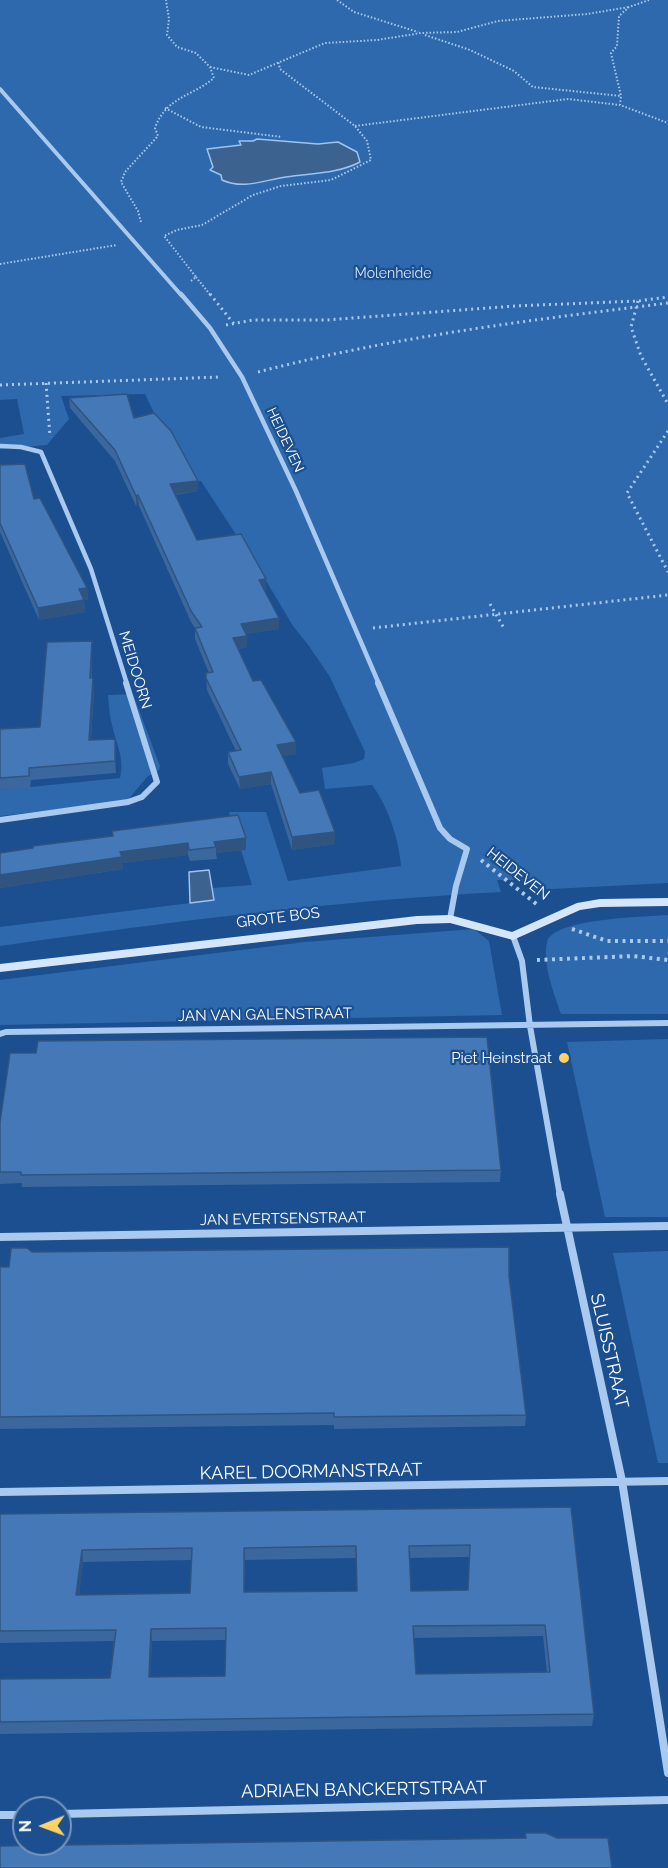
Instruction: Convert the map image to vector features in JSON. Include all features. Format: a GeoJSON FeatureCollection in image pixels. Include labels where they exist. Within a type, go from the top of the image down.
{"type":"FeatureCollection","features":[{"type":"Feature","properties":{"kind":"street","name":"HEIDEVEN"},"geometry":{"type":"LineString","coordinates":[[0,89],[210,328],[242,377],[296,491],[440,828],[450,839],[467,849],[456,886],[450,919]]}},
{"type":"Feature","properties":{"kind":"street"},"geometry":{"type":"LineString","coordinates":[[0,446],[21,447],[41,452]]}},
{"type":"Feature","properties":{"kind":"street","name":"MEIDOORN"},"geometry":{"type":"LineString","coordinates":[[0,820],[128,802],[142,797],[157,782],[91,569],[41,452]]}},
{"type":"Feature","properties":{"kind":"street"},"geometry":{"type":"LineString","coordinates":[[513,936],[555,919],[577,907],[600,903],[668,902]]}},
{"type":"Feature","properties":{"kind":"street","name":"GROTE BOS"},"geometry":{"type":"LineString","coordinates":[[0,968],[370,924],[450,919],[513,936]]}},
{"type":"Feature","properties":{"kind":"street","name":"SLUISSTRAAT"},"geometry":{"type":"LineString","coordinates":[[513,936],[522,961],[530,1026],[566,1227],[622,1481],[668,1773]]}},
{"type":"Feature","properties":{"kind":"street"},"geometry":{"type":"LineString","coordinates":[[530,1026],[668,1023]]}},
{"type":"Feature","properties":{"kind":"street","name":"JAN VAN GALENSTRAAT"},"geometry":{"type":"LineString","coordinates":[[0,1034],[6,1032],[530,1026]]}},
{"type":"Feature","properties":{"kind":"street","name":"JAN EVERTSENSTRAAT"},"geometry":{"type":"LineString","coordinates":[[0,1237],[668,1226]]}},
{"type":"Feature","properties":{"kind":"street","name":"KAREL DOORMANSTRAAT"},"geometry":{"type":"LineString","coordinates":[[0,1492],[668,1481]]}},
{"type":"Feature","properties":{"kind":"street","name":"ADRIAEN BANCKERTSTRAAT"},"geometry":{"type":"LineString","coordinates":[[72,1814],[668,1800]]}},
{"type":"Feature","properties":{"kind":"path"},"geometry":{"type":"LineString","coordinates":[[0,264],[135,242],[144,232],[140,212],[124,192],[121,182],[125,172],[158,136],[155,128],[165,108],[177,98],[199,90],[214,78],[210,67],[196,52],[177,47],[166,35],[170,19],[166,0]]}},
{"type":"Feature","properties":{"kind":"path"},"geometry":{"type":"LineString","coordinates":[[337,0],[354,12],[470,50],[514,71],[533,87],[621,96]]}},
{"type":"Feature","properties":{"kind":"path"},"geometry":{"type":"LineString","coordinates":[[210,67],[249,75],[325,43],[377,40],[421,33],[457,32],[498,21],[587,14],[629,8],[650,0]]}},
{"type":"Feature","properties":{"kind":"path"},"geometry":{"type":"LineString","coordinates":[[620,105],[621,96],[611,53],[617,46],[619,16],[629,8]]}},
{"type":"Feature","properties":{"kind":"path"},"geometry":{"type":"LineString","coordinates":[[234,324],[164,236],[177,230],[202,225],[253,195],[281,186],[331,180],[356,170],[371,160],[367,141],[356,126],[280,69],[278,61]]}},
{"type":"Feature","properties":{"kind":"path"},"geometry":{"type":"LineString","coordinates":[[356,126],[568,99],[620,105],[668,123]]}},
{"type":"Feature","properties":{"kind":"path"},"geometry":{"type":"LineString","coordinates":[[165,108],[201,127],[282,137]]}},
{"type":"Feature","properties":{"kind":"path"},"geometry":{"type":"LineString","coordinates":[[178,291],[196,277]]}},
{"type":"Feature","properties":{"kind":"path"},"geometry":{"type":"LineString","coordinates":[[210,328],[253,320],[326,320],[515,306],[638,301],[668,297]]}},
{"type":"Feature","properties":{"kind":"path"},"geometry":{"type":"LineString","coordinates":[[638,301],[631,327],[641,356],[668,404]]}},
{"type":"Feature","properties":{"kind":"path"},"geometry":{"type":"LineString","coordinates":[[0,385],[242,377],[319,356],[552,317],[668,303]]}},
{"type":"Feature","properties":{"kind":"path"},"geometry":{"type":"LineString","coordinates":[[41,452],[50,445],[46,383]]}},
{"type":"Feature","properties":{"kind":"path"},"geometry":{"type":"LineString","coordinates":[[668,430],[627,493],[668,572]]}},
{"type":"Feature","properties":{"kind":"path"},"geometry":{"type":"LineString","coordinates":[[357,630],[668,595]]}},
{"type":"Feature","properties":{"kind":"path"},"geometry":{"type":"LineString","coordinates":[[490,604],[505,630]]}},
{"type":"Feature","properties":{"kind":"path","name":"HEIDEVEN"},"geometry":{"type":"LineString","coordinates":[[467,849],[555,919]]}},
{"type":"Feature","properties":{"kind":"path"},"geometry":{"type":"LineString","coordinates":[[555,919],[584,935],[618,943],[668,941]]}},
{"type":"Feature","properties":{"kind":"path"},"geometry":{"type":"LineString","coordinates":[[522,961],[633,956],[668,960]]}},
{"type":"Feature","properties":{"kind":"green space","name":"Molenheide"},"geometry":{"type":"Polygon","coordinates":[[[0,0],[668,0],[668,883],[533,890],[529,880],[497,880],[501,892],[250,913],[0,946],[0,927],[214,900],[212,888],[252,885],[229,812],[266,812],[288,881],[401,866],[392,824],[372,785],[325,789],[322,768],[354,763],[364,759],[365,752],[330,677],[293,626],[201,481],[168,483],[166,426],[162,421],[158,421],[145,394],[61,396],[69,419],[47,445],[0,449],[0,438],[24,434],[17,399],[0,400],[0,0]]]}},
{"type":"Feature","properties":{"kind":"green space"},"geometry":{"type":"Polygon","coordinates":[[[133,694],[160,766],[159,770],[147,777],[127,801],[0,816],[0,790],[120,778],[121,758],[111,721],[108,695],[133,694]]]}},
{"type":"Feature","properties":{"kind":"green space"},"geometry":{"type":"Polygon","coordinates":[[[668,915],[668,1014],[561,1014],[546,960],[547,942],[553,934],[582,923],[668,915]]]}},
{"type":"Feature","properties":{"kind":"green space"},"geometry":{"type":"Polygon","coordinates":[[[474,929],[489,941],[502,1015],[0,1025],[0,980],[305,942],[474,929]]]}},
{"type":"Feature","properties":{"kind":"green space"},"geometry":{"type":"Polygon","coordinates":[[[668,1039],[668,1217],[605,1217],[567,1042],[668,1039]]]}},
{"type":"Feature","properties":{"kind":"green space"},"geometry":{"type":"Polygon","coordinates":[[[668,1251],[668,1463],[658,1463],[613,1253],[668,1251]]]}},
{"type":"Feature","properties":{"kind":"shaded area"},"geometry":{"type":"Polygon","coordinates":[[[257,139],[318,144],[338,142],[357,152],[360,162],[333,171],[246,184],[222,180],[221,175],[210,170],[213,167],[207,149],[241,145],[239,141],[257,139]]]}},
{"type":"Feature","properties":{"kind":"shaded area"},"geometry":{"type":"Polygon","coordinates":[[[209,870],[214,900],[190,903],[189,872],[209,870]]]}},
{"type":"Feature","properties":{"kind":"building"},"geometry":{"type":"Polygon","coordinates":[[[127,394],[134,418],[154,413],[171,431],[198,481],[170,484],[197,540],[241,534],[266,579],[259,580],[279,618],[241,624],[247,636],[233,638],[253,681],[261,680],[296,742],[277,745],[300,793],[319,790],[335,832],[292,837],[271,772],[239,777],[228,752],[241,750],[206,678],[206,673],[213,672],[195,628],[202,627],[191,611],[115,450],[69,398],[127,394]]]}},
{"type":"Feature","properties":{"kind":"building"},"geometry":{"type":"Polygon","coordinates":[[[25,464],[34,499],[40,498],[87,588],[79,589],[84,600],[38,608],[0,523],[0,465],[25,464]]]}},
{"type":"Feature","properties":{"kind":"building"},"geometry":{"type":"Polygon","coordinates":[[[92,641],[90,678],[93,678],[89,740],[115,739],[115,761],[29,768],[29,776],[0,778],[0,729],[40,727],[47,642],[92,641]]]}},
{"type":"Feature","properties":{"kind":"building"},"geometry":{"type":"Polygon","coordinates":[[[238,815],[246,838],[214,842],[216,847],[189,850],[188,843],[120,852],[122,857],[0,875],[0,853],[33,848],[33,846],[113,836],[112,831],[238,815]]]}},
{"type":"Feature","properties":{"kind":"building"},"geometry":{"type":"Polygon","coordinates":[[[487,1037],[501,1170],[21,1175],[21,1172],[0,1172],[0,1122],[10,1053],[36,1053],[38,1041],[487,1037]]]}},
{"type":"Feature","properties":{"kind":"building"},"geometry":{"type":"Polygon","coordinates":[[[509,1247],[509,1276],[526,1415],[334,1417],[334,1413],[0,1417],[0,1267],[9,1267],[11,1248],[27,1248],[32,1252],[509,1247]]]}},
{"type":"Feature","properties":{"kind":"building"},"geometry":{"type":"Polygon","coordinates":[[[571,1507],[594,1714],[0,1722],[0,1679],[110,1678],[116,1630],[0,1631],[0,1514],[571,1507]],[[470,1545],[409,1546],[411,1591],[468,1590],[470,1545]],[[356,1546],[244,1548],[244,1592],[357,1591],[356,1546]],[[192,1548],[82,1550],[76,1595],[190,1593],[192,1548]],[[545,1625],[413,1626],[416,1674],[550,1672],[545,1625]],[[226,1628],[151,1629],[149,1677],[225,1676],[226,1628]]]}},
{"type":"Feature","properties":{"kind":"building"},"geometry":{"type":"Polygon","coordinates":[[[525,1833],[546,1833],[557,1838],[608,1838],[612,1868],[0,1868],[0,1846],[12,1846],[12,1856],[72,1856],[72,1845],[526,1838],[525,1833]]]}},
{"type":"Feature","properties":{"kind":"place","name":"Piet Heinstraat"},"geometry":{"type":"Point","coordinates":[564,1058]}}]}
